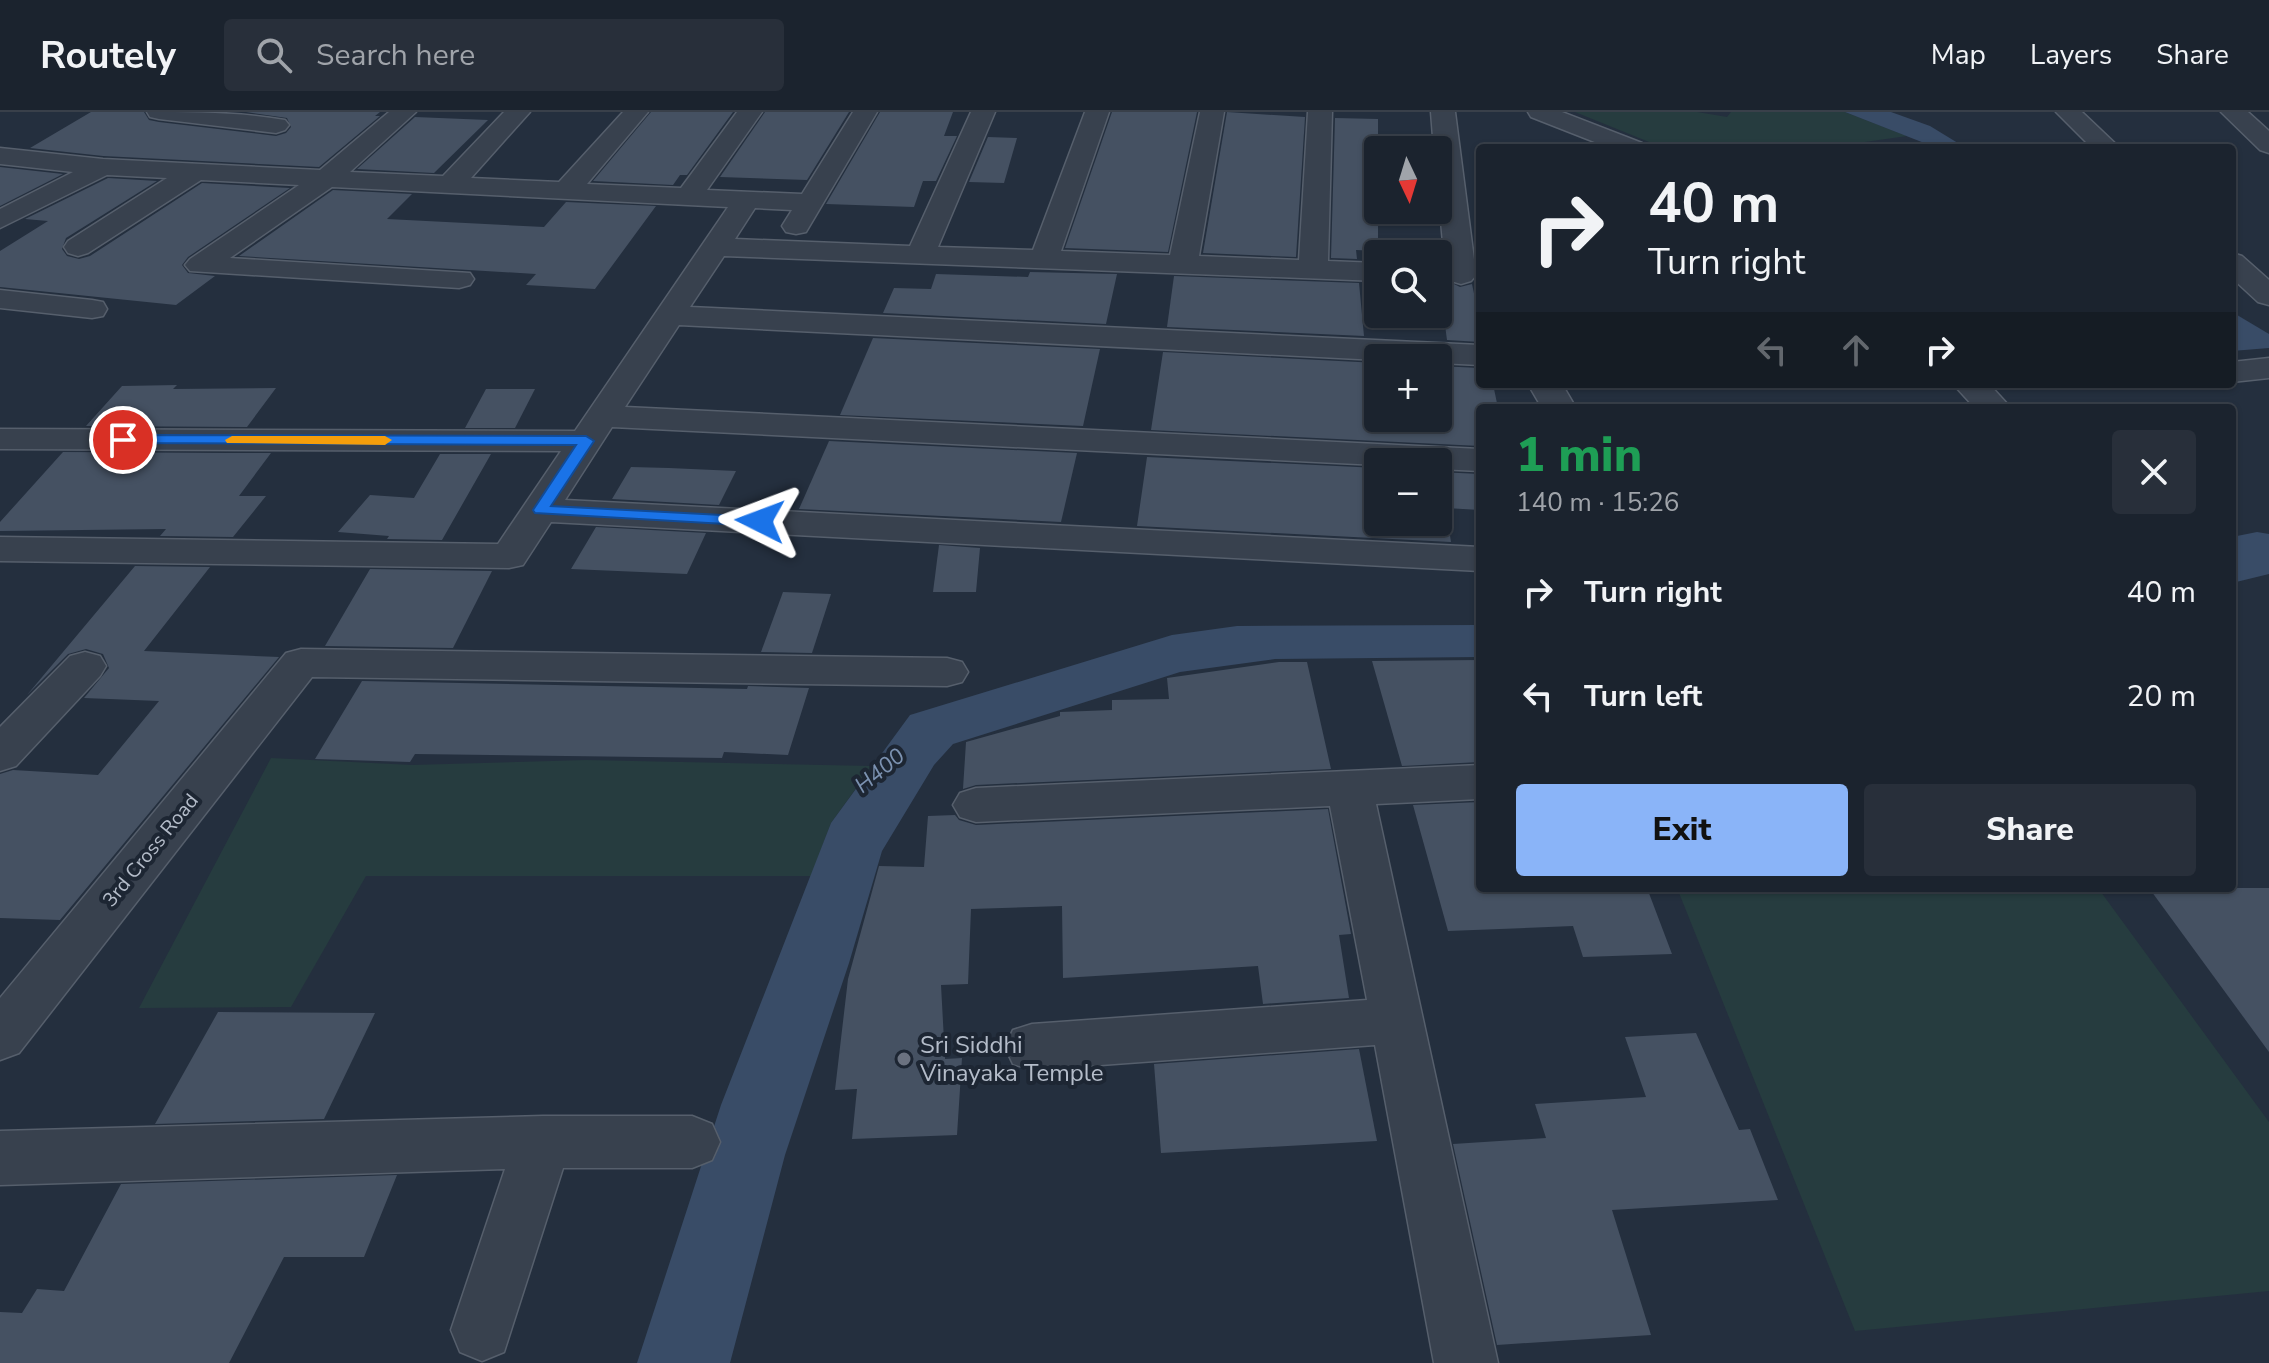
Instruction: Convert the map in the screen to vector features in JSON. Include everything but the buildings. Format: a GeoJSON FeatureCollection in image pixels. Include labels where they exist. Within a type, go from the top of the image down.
{"type":"FeatureCollection","features":[{"type":"Feature","properties":{"kind":"street"},"geometry":{"type":"LineString","coordinates":[[78,247],[244,148],[276,125],[159,112]]}},
{"type":"Feature","properties":{"kind":"street"},"geometry":{"type":"LineString","coordinates":[[404,112],[327,178],[200,265],[459,279]]}},
{"type":"Feature","properties":{"kind":"street"},"geometry":{"type":"LineString","coordinates":[[450,185],[518,112]]}},
{"type":"Feature","properties":{"kind":"street"},"geometry":{"type":"LineString","coordinates":[[567,190],[636,112]]}},
{"type":"Feature","properties":{"kind":"street"},"geometry":{"type":"LineString","coordinates":[[688,197],[750,112]]}},
{"type":"Feature","properties":{"kind":"street"},"geometry":{"type":"LineString","coordinates":[[783,249],[865,112]]}},
{"type":"Feature","properties":{"kind":"street"},"geometry":{"type":"LineString","coordinates":[[920,255],[983,112]]}},
{"type":"Feature","properties":{"kind":"street"},"geometry":{"type":"LineString","coordinates":[[1044,259],[1097,112]]}},
{"type":"Feature","properties":{"kind":"street"},"geometry":{"type":"LineString","coordinates":[[1183,264],[1212,112]]}},
{"type":"Feature","properties":{"kind":"street"},"geometry":{"type":"LineString","coordinates":[[1313,269],[1320,112]]}},
{"type":"Feature","properties":{"kind":"street"},"geometry":{"type":"LineString","coordinates":[[1443,112],[1460,275]]}},
{"type":"Feature","properties":{"kind":"street"},"geometry":{"type":"LineString","coordinates":[[2068,112],[2103,144]]}},
{"type":"Feature","properties":{"kind":"street"},"geometry":{"type":"LineString","coordinates":[[2233,112],[2269,145]]}},
{"type":"Feature","properties":{"kind":"street"},"geometry":{"type":"LineString","coordinates":[[1550,116],[1564,144]]}},
{"type":"Feature","properties":{"kind":"street"},"geometry":{"type":"LineString","coordinates":[[1550,116],[1623,144]]}},
{"type":"Feature","properties":{"kind":"street"},"geometry":{"type":"LineString","coordinates":[[0,156],[103,167],[809,203]]}},
{"type":"Feature","properties":{"kind":"street"},"geometry":{"type":"LineString","coordinates":[[0,220],[103,167]]}},
{"type":"Feature","properties":{"kind":"street"},"geometry":{"type":"LineString","coordinates":[[0,549],[509,556],[747,199]]}},
{"type":"Feature","properties":{"kind":"street"},"geometry":{"type":"LineString","coordinates":[[715,247],[1364,271]]}},
{"type":"Feature","properties":{"kind":"street"},"geometry":{"type":"LineString","coordinates":[[2236,266],[2269,296]]}},
{"type":"Feature","properties":{"kind":"street"},"geometry":{"type":"LineString","coordinates":[[0,299],[92,309]]}},
{"type":"Feature","properties":{"kind":"street"},"geometry":{"type":"LineString","coordinates":[[669,315],[1476,355]]}},
{"type":"Feature","properties":{"kind":"street"},"geometry":{"type":"LineString","coordinates":[[1974,388],[1990,404]]}},
{"type":"Feature","properties":{"kind":"street"},"geometry":{"type":"LineString","coordinates":[[0,439],[594,428],[1476,460]]}},
{"type":"Feature","properties":{"kind":"street"},"geometry":{"type":"LineString","coordinates":[[540,510],[1476,559]]}},
{"type":"Feature","properties":{"kind":"street","name":"3rd Cross Road"},"geometry":{"type":"LineString","coordinates":[[0,1037],[301,663],[947,672]]}},
{"type":"Feature","properties":{"kind":"street"},"geometry":{"type":"LineString","coordinates":[[0,755],[85,666]]}},
{"type":"Feature","properties":{"kind":"street"},"geometry":{"type":"LineString","coordinates":[[976,805],[1476,782]]}},
{"type":"Feature","properties":{"kind":"street"},"geometry":{"type":"LineString","coordinates":[[1350,789],[1466,1363]]}},
{"type":"Feature","properties":{"kind":"street"},"geometry":{"type":"LineString","coordinates":[[1032,1047],[1397,1021]]}},
{"type":"Feature","properties":{"kind":"street"},"geometry":{"type":"LineString","coordinates":[[482,1330],[543,1142]]}},
{"type":"Feature","properties":{"kind":"street"},"geometry":{"type":"LineString","coordinates":[[0,1158],[543,1142],[692,1142]]}},
{"type":"Feature","properties":{"kind":"green space"},"geometry":{"type":"Polygon","coordinates":[[[1575,112],[1697,112],[1727,117],[1731,112],[1845,112],[1907,136],[1851,144],[1654,144],[1575,112]]]}},
{"type":"Feature","properties":{"kind":"green space"},"geometry":{"type":"Polygon","coordinates":[[[271,758],[412,765],[586,760],[872,766],[831,823],[811,876],[366,876],[291,1007],[139,1008],[271,758]]]}},
{"type":"Feature","properties":{"kind":"green space"},"geometry":{"type":"Polygon","coordinates":[[[1679,892],[2101,892],[2269,1122],[2269,1291],[1855,1331],[1679,892]]]}},
{"type":"Feature","properties":{"kind":"water"},"geometry":{"type":"Polygon","coordinates":[[[1845,112],[1891,112],[1930,126],[1959,144],[1927,144],[1845,112]]]}},
{"type":"Feature","properties":{"kind":"water"},"geometry":{"type":"Polygon","coordinates":[[[2236,314],[2269,334],[2269,348],[2236,351],[2236,314]]]}},
{"type":"Feature","properties":{"kind":"water"},"geometry":{"type":"Polygon","coordinates":[[[2257,532],[2269,534],[2269,574],[2236,582],[2236,536],[2257,532]]]}},
{"type":"Feature","properties":{"kind":"water","name":"H400"},"geometry":{"type":"Polygon","coordinates":[[[1476,625],[1476,657],[1275,659],[1180,672],[953,744],[934,765],[882,851],[849,963],[785,1155],[730,1363],[637,1363],[721,1105],[831,823],[910,715],[1172,635],[1237,626],[1476,625]]]}},
{"type":"Feature","properties":{"kind":"slow traffic"},"geometry":{"type":"LineString","coordinates":[[232,440],[385,440]]}},
{"type":"Feature","properties":{"kind":"place","name":"Sri Siddhi Vinayaka Temple"},"geometry":{"type":"Point","coordinates":[904,1059]}},
{"type":"Feature","properties":{"kind":"route"},"geometry":{"type":"LineString","coordinates":[[123,440],[586,441],[540,510],[760,521]]}}]}
